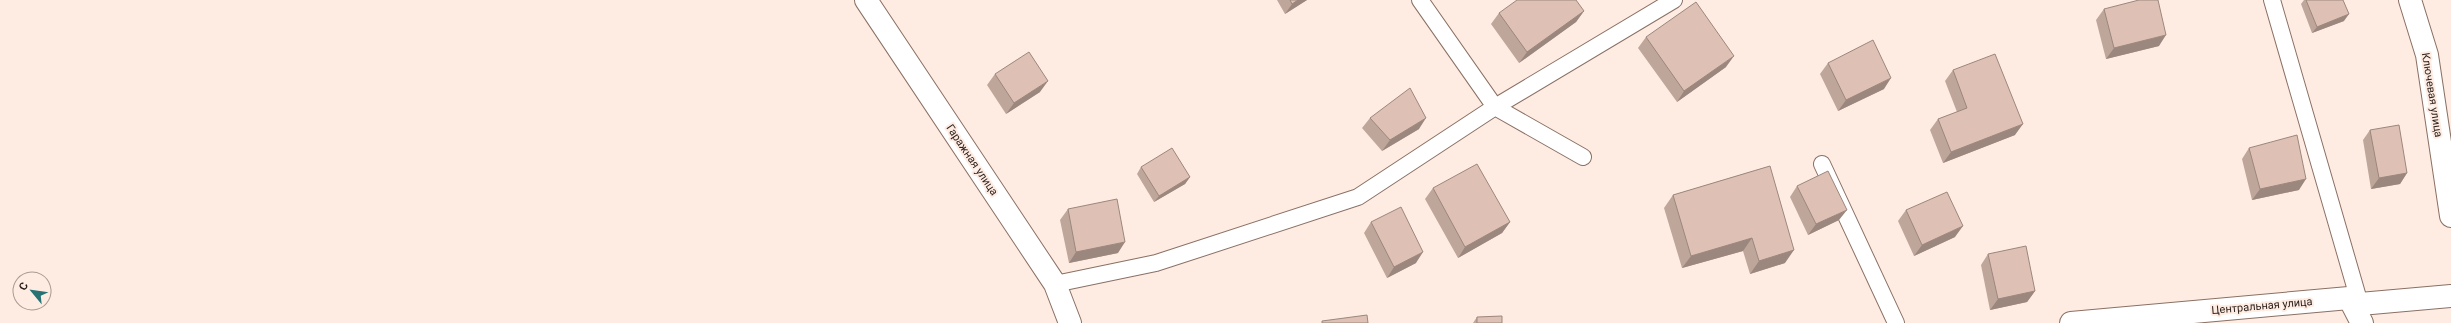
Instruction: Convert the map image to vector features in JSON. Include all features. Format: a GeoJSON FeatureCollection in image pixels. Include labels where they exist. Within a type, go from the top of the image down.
{"type":"FeatureCollection","features":[{"type":"Feature","properties":{"kind":"street","name":"Гаражная улица"},"geometry":{"type":"LineString","coordinates":[[866,0],[1055,284],[1070,323]]}},
{"type":"Feature","properties":{"kind":"street","name":"Ключевая улица"},"geometry":{"type":"LineString","coordinates":[[2410,0],[2427,55],[2451,216]]}},
{"type":"Feature","properties":{"kind":"street","name":"Центральная улица"},"geometry":{"type":"LineString","coordinates":[[2071,323],[2357,308],[2451,296]]}},
{"type":"Feature","properties":{"kind":"lane"},"geometry":{"type":"LineString","coordinates":[[1420,0],[1495,108],[1583,156]]}},
{"type":"Feature","properties":{"kind":"lane"},"geometry":{"type":"LineString","coordinates":[[1055,284],[1156,263],[1358,197],[1495,108],[1674,0]]}},
{"type":"Feature","properties":{"kind":"lane"},"geometry":{"type":"LineString","coordinates":[[2272,0],[2357,308]]}},
{"type":"Feature","properties":{"kind":"lane"},"geometry":{"type":"LineString","coordinates":[[1822,164],[1896,323]]}},
{"type":"Feature","properties":{"kind":"building"},"geometry":{"type":"Polygon","coordinates":[[[1290,0],[1298,0],[1292,4],[1290,0]]]}},
{"type":"Feature","properties":{"kind":"building"},"geometry":{"type":"Polygon","coordinates":[[[1517,0],[1576,0],[1584,11],[1527,52],[1499,13],[1517,0]]]}},
{"type":"Feature","properties":{"kind":"building"},"geometry":{"type":"Polygon","coordinates":[[[2139,0],[2158,0],[2166,35],[2114,48],[2104,9],[2139,0]]]}},
{"type":"Feature","properties":{"kind":"building"},"geometry":{"type":"Polygon","coordinates":[[[2306,0],[2343,0],[2349,14],[2317,27],[2306,0]]]}},
{"type":"Feature","properties":{"kind":"building"},"geometry":{"type":"Polygon","coordinates":[[[1696,2],[1734,56],[1684,91],[1646,37],[1696,2]]]}},
{"type":"Feature","properties":{"kind":"building"},"geometry":{"type":"Polygon","coordinates":[[[1873,40],[1891,78],[1846,100],[1828,63],[1873,40]]]}},
{"type":"Feature","properties":{"kind":"building"},"geometry":{"type":"Polygon","coordinates":[[[1029,52],[1048,81],[1014,103],[995,74],[1029,52]]]}},
{"type":"Feature","properties":{"kind":"building"},"geometry":{"type":"Polygon","coordinates":[[[1995,54],[2023,124],[1951,152],[1938,119],[1967,108],[1953,70],[1995,54]]]}},
{"type":"Feature","properties":{"kind":"building"},"geometry":{"type":"Polygon","coordinates":[[[1410,88],[1426,118],[1390,140],[1370,118],[1410,88]]]}},
{"type":"Feature","properties":{"kind":"building"},"geometry":{"type":"Polygon","coordinates":[[[2399,125],[2407,173],[2379,178],[2370,130],[2399,125]]]}},
{"type":"Feature","properties":{"kind":"building"},"geometry":{"type":"Polygon","coordinates":[[[2297,135],[2306,179],[2260,189],[2249,148],[2297,135]]]}},
{"type":"Feature","properties":{"kind":"building"},"geometry":{"type":"Polygon","coordinates":[[[1172,148],[1190,177],[1159,196],[1141,167],[1172,148]]]}},
{"type":"Feature","properties":{"kind":"building"},"geometry":{"type":"Polygon","coordinates":[[[1477,164],[1510,222],[1465,247],[1433,188],[1477,164]]]}},
{"type":"Feature","properties":{"kind":"building"},"geometry":{"type":"Polygon","coordinates":[[[1770,166],[1794,250],[1759,261],[1752,238],[1691,256],[1673,195],[1770,166]]]}},
{"type":"Feature","properties":{"kind":"building"},"geometry":{"type":"Polygon","coordinates":[[[1828,171],[1847,210],[1816,224],[1797,186],[1828,171]]]}},
{"type":"Feature","properties":{"kind":"building"},"geometry":{"type":"Polygon","coordinates":[[[1947,192],[1963,226],[1922,245],[1906,210],[1947,192]]]}},
{"type":"Feature","properties":{"kind":"building"},"geometry":{"type":"Polygon","coordinates":[[[1117,199],[1125,242],[1076,252],[1068,209],[1117,199]]]}},
{"type":"Feature","properties":{"kind":"building"},"geometry":{"type":"Polygon","coordinates":[[[1401,207],[1423,252],[1394,267],[1371,222],[1401,207]]]}},
{"type":"Feature","properties":{"kind":"building"},"geometry":{"type":"Polygon","coordinates":[[[2026,246],[2035,291],[1998,299],[1988,254],[2026,246]]]}},
{"type":"Feature","properties":{"kind":"building"},"geometry":{"type":"Polygon","coordinates":[[[1367,315],[1368,323],[1322,323],[1322,321],[1367,315]]]}},
{"type":"Feature","properties":{"kind":"building"},"geometry":{"type":"Polygon","coordinates":[[[1502,316],[1502,323],[1477,323],[1477,317],[1502,316]]]}}]}
